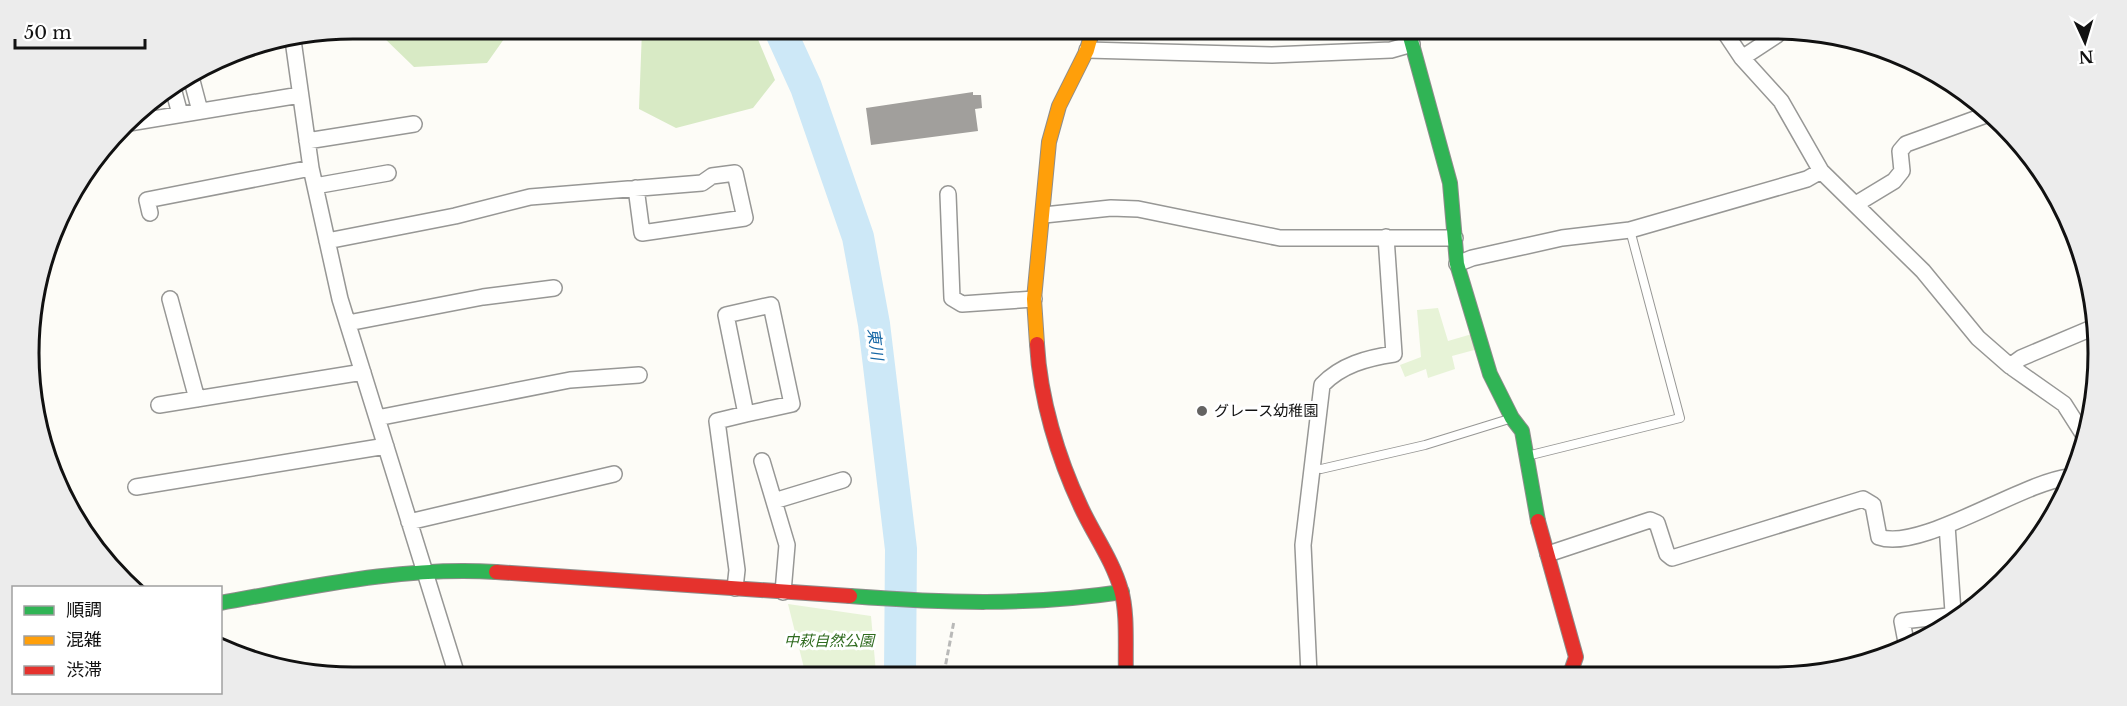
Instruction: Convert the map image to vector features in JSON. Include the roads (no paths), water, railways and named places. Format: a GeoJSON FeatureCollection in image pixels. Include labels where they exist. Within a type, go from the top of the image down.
{"type":"FeatureCollection","features":[{"type":"Feature","properties":{"kind":"street"},"geometry":{"type":"LineString","coordinates":[[1090,39],[1087,50],[1059,106],[1049,142],[1044,214],[1034,299],[1038,364],[1058,451],[1081,507],[1111,564],[1122,592],[1126,667]]}},
{"type":"Feature","properties":{"kind":"street"},"geometry":{"type":"LineString","coordinates":[[1087,50],[1272,55],[1391,50],[1411,39],[1450,183],[1458,264],[1490,374],[1512,418],[1522,431],[1537,517],[1576,657],[1572,667]]}},
{"type":"Feature","properties":{"kind":"street"},"geometry":{"type":"LineString","coordinates":[[1729,39],[1742,58],[1781,101],[1821,171],[1923,271],[1978,338],[2010,366],[2064,404],[2079,427]]}},
{"type":"Feature","properties":{"kind":"street"},"geometry":{"type":"LineString","coordinates":[[1742,58],[1770,39]]}},
{"type":"Feature","properties":{"kind":"street"},"geometry":{"type":"LineString","coordinates":[[294,45],[311,168],[348,323],[454,667]]}},
{"type":"Feature","properties":{"kind":"street"},"geometry":{"type":"LineString","coordinates":[[193,83],[200,111]]}},
{"type":"Feature","properties":{"kind":"street"},"geometry":{"type":"LineString","coordinates":[[142,121],[300,94]]}},
{"type":"Feature","properties":{"kind":"street"},"geometry":{"type":"LineString","coordinates":[[175,95],[180,114]]}},
{"type":"Feature","properties":{"kind":"street"},"geometry":{"type":"LineString","coordinates":[[1856,204],[1894,181],[1902,171],[1900,151],[1906,144],[1981,117]]}},
{"type":"Feature","properties":{"kind":"street"},"geometry":{"type":"LineString","coordinates":[[307,141],[414,124]]}},
{"type":"Feature","properties":{"kind":"street"},"geometry":{"type":"LineString","coordinates":[[150,213],[147,200],[311,168]]}},
{"type":"Feature","properties":{"kind":"street"},"geometry":{"type":"LineString","coordinates":[[1458,264],[1472,258],[1562,238],[1630,230],[1807,179],[1821,171]]}},
{"type":"Feature","properties":{"kind":"street"},"geometry":{"type":"LineString","coordinates":[[315,186],[388,173]]}},
{"type":"Feature","properties":{"kind":"street"},"geometry":{"type":"LineString","coordinates":[[327,241],[455,216],[530,197],[636,188],[702,183],[712,176],[735,173],[745,218],[642,233],[636,188]]}},
{"type":"Feature","properties":{"kind":"street"},"geometry":{"type":"LineString","coordinates":[[948,194],[952,298],[962,304],[1034,299]]}},
{"type":"Feature","properties":{"kind":"street"},"geometry":{"type":"LineString","coordinates":[[1044,214],[1111,208],[1138,209],[1280,238],[1455,238]]}},
{"type":"Feature","properties":{"kind":"street"},"geometry":{"type":"LineString","coordinates":[[1309,667],[1303,545],[1310,468],[1322,385],[1331,375],[1366,358],[1394,354],[1386,237]]}},
{"type":"Feature","properties":{"kind":"street"},"geometry":{"type":"LineString","coordinates":[[348,323],[483,297],[554,288]]}},
{"type":"Feature","properties":{"kind":"street"},"geometry":{"type":"LineString","coordinates":[[170,299],[197,399]]}},
{"type":"Feature","properties":{"kind":"street"},"geometry":{"type":"LineString","coordinates":[[735,588],[736,570],[717,421],[792,404],[771,305],[726,315],[746,414]]}},
{"type":"Feature","properties":{"kind":"street"},"geometry":{"type":"LineString","coordinates":[[2010,366],[2021,358],[2087,330]]}},
{"type":"Feature","properties":{"kind":"street"},"geometry":{"type":"LineString","coordinates":[[159,405],[363,372]]}},
{"type":"Feature","properties":{"kind":"street"},"geometry":{"type":"LineString","coordinates":[[377,418],[570,380],[639,375]]}},
{"type":"Feature","properties":{"kind":"street"},"geometry":{"type":"LineString","coordinates":[[136,487],[386,446]]}},
{"type":"Feature","properties":{"kind":"street"},"geometry":{"type":"LineString","coordinates":[[762,461],[787,545],[783,592]]}},
{"type":"Feature","properties":{"kind":"street"},"geometry":{"type":"LineString","coordinates":[[410,522],[614,474]]}},
{"type":"Feature","properties":{"kind":"street"},"geometry":{"type":"LineString","coordinates":[[774,501],[843,480]]}},
{"type":"Feature","properties":{"kind":"street"},"geometry":{"type":"LineString","coordinates":[[1548,554],[1650,520],[1657,523],[1667,554],[1672,558],[1863,499],[1873,505],[1879,537],[1891,541],[1947,525],[1987,506],[2061,480]]}},
{"type":"Feature","properties":{"kind":"street"},"geometry":{"type":"LineString","coordinates":[[1947,525],[1953,611]]}},
{"type":"Feature","properties":{"kind":"street"},"geometry":{"type":"LineString","coordinates":[[222,603],[373,576],[468,570],[951,602],[1060,601],[1122,592]]}},
{"type":"Feature","properties":{"kind":"street"},"geometry":{"type":"LineString","coordinates":[[1905,638],[1902,621],[1944,616]]}},
{"type":"Feature","properties":{"kind":"lane"},"geometry":{"type":"LineString","coordinates":[[1526,456],[1680,418],[1630,230]]}},
{"type":"Feature","properties":{"kind":"lane"},"geometry":{"type":"LineString","coordinates":[[1310,468],[1321,469],[1425,445],[1512,418]]}},
{"type":"Feature","properties":{"kind":"waterway","name":"東川"},"geometry":{"type":"LineString","coordinates":[[784,39],[806,87],[858,237],[874,324],[901,549],[900,667]]}},
{"type":"Feature","properties":{"kind":"place","name":"グレース幼稚園"},"geometry":{"type":"Point","coordinates":[1202,411]}},
{"type":"Feature","properties":{"kind":"park label","name":"中萩自然公園"},"geometry":{"type":"Point","coordinates":[829,641]}}]}
